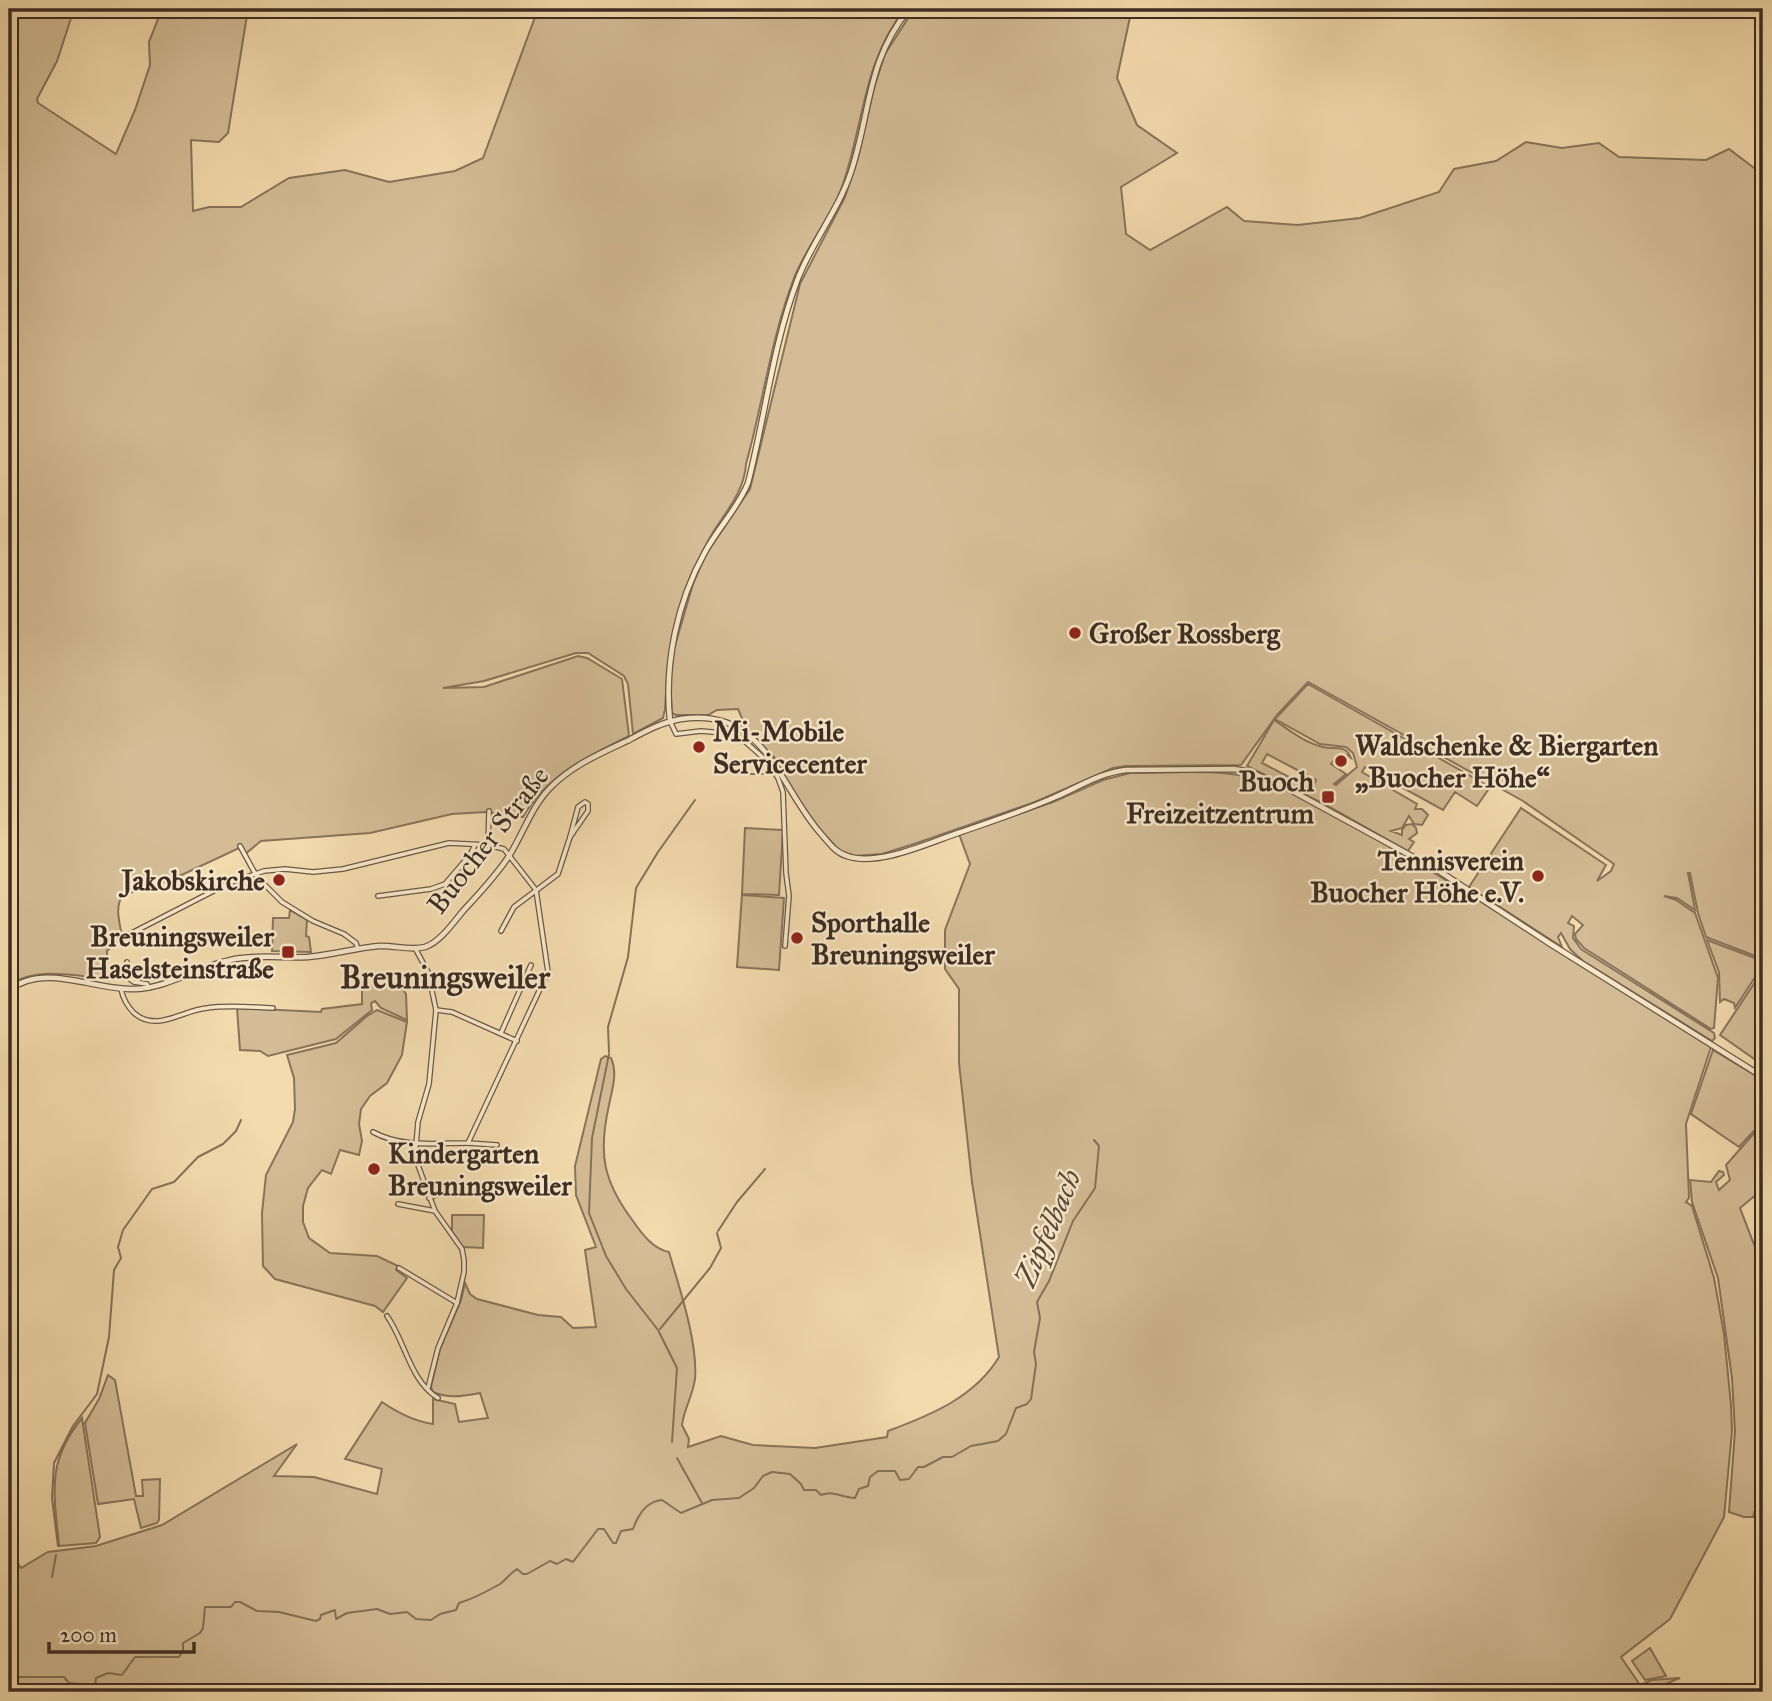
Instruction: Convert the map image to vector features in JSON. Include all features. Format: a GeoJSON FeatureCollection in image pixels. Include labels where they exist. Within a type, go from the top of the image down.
{"type":"FeatureCollection","features":[{"type":"Feature","properties":{"kind":"street"},"geometry":{"type":"LineString","coordinates":[[785,946],[789,897],[781,784],[767,761],[741,738],[695,730],[676,734],[670,721],[669,665],[687,594],[706,550],[744,494],[791,298],[803,268],[832,218],[848,180],[877,63],[909,9]]}},
{"type":"Feature","properties":{"kind":"street","name":"Buocher Straße"},"geometry":{"type":"LineString","coordinates":[[415,948],[428,946],[447,930],[492,879],[510,855],[538,803],[564,775],[584,761],[670,721],[686,718],[711,720],[741,730],[761,746],[780,769],[799,807],[812,825],[839,852],[858,858],[880,857],[915,848],[1042,802],[1112,772],[1234,769],[1250,772],[1321,804],[1439,871],[1763,1077]]}},
{"type":"Feature","properties":{"kind":"street"},"geometry":{"type":"LineString","coordinates":[[501,931],[514,907],[558,874],[578,807],[585,802],[589,804],[589,810],[570,837]]}},
{"type":"Feature","properties":{"kind":"street"},"geometry":{"type":"LineString","coordinates":[[488,845],[489,811]]}},
{"type":"Feature","properties":{"kind":"street"},"geometry":{"type":"LineString","coordinates":[[124,937],[229,883],[255,873],[285,869],[328,872],[449,843],[488,845],[505,849],[536,890],[548,972],[468,1143]]}},
{"type":"Feature","properties":{"kind":"street"},"geometry":{"type":"LineString","coordinates":[[378,896],[439,887],[454,875],[475,845]]}},
{"type":"Feature","properties":{"kind":"street"},"geometry":{"type":"LineString","coordinates":[[240,846],[255,873],[268,889],[289,907],[344,934],[356,943],[358,949]]}},
{"type":"Feature","properties":{"kind":"street"},"geometry":{"type":"LineString","coordinates":[[9,990],[36,978],[121,989],[149,988],[219,962],[239,958],[312,956],[390,946],[415,948],[428,972],[436,1010],[429,1084],[414,1144],[416,1164],[435,1211],[462,1250],[464,1272],[457,1303],[438,1348],[428,1388]]}},
{"type":"Feature","properties":{"kind":"street"},"geometry":{"type":"LineString","coordinates":[[127,962],[130,979],[146,984],[149,988]]}},
{"type":"Feature","properties":{"kind":"street"},"geometry":{"type":"LineString","coordinates":[[501,1033],[531,965]]}},
{"type":"Feature","properties":{"kind":"street"},"geometry":{"type":"LineString","coordinates":[[121,989],[124,1000],[131,1009],[141,1018],[154,1022],[206,1008],[273,1008]]}},
{"type":"Feature","properties":{"kind":"street"},"geometry":{"type":"LineString","coordinates":[[436,1010],[452,1012],[517,1041]]}},
{"type":"Feature","properties":{"kind":"street"},"geometry":{"type":"LineString","coordinates":[[373,1132],[396,1142],[414,1144],[497,1145]]}},
{"type":"Feature","properties":{"kind":"street"},"geometry":{"type":"LineString","coordinates":[[429,1198],[454,1187],[474,1189],[488,1183]]}},
{"type":"Feature","properties":{"kind":"street"},"geometry":{"type":"LineString","coordinates":[[398,1205],[435,1211]]}},
{"type":"Feature","properties":{"kind":"street"},"geometry":{"type":"LineString","coordinates":[[400,1268],[457,1303]]}},
{"type":"Feature","properties":{"kind":"street"},"geometry":{"type":"LineString","coordinates":[[387,1317],[414,1369],[438,1398]]}},
{"type":"Feature","properties":{"kind":"shaded area"},"geometry":{"type":"Polygon","coordinates":[[[9,9],[74,9],[57,61],[37,99],[38,103],[116,154],[150,65],[149,42],[162,9],[248,9],[228,133],[219,142],[191,140],[193,211],[209,207],[241,207],[289,178],[345,170],[389,182],[455,171],[483,158],[538,9],[905,9],[891,29],[872,71],[843,184],[799,266],[786,301],[741,485],[698,561],[683,601],[672,644],[663,718],[633,734],[628,684],[624,676],[588,653],[576,653],[484,681],[443,688],[484,687],[578,656],[587,658],[622,679],[629,736],[569,769],[544,790],[523,817],[486,812],[452,814],[370,833],[261,841],[244,855],[239,848],[173,879],[123,895],[118,910],[122,937],[107,951],[107,979],[44,974],[20,979],[9,985],[9,9]]]}},
{"type":"Feature","properties":{"kind":"shaded area"},"geometry":{"type":"Polygon","coordinates":[[[914,9],[1136,9],[1130,17],[1117,78],[1137,125],[1177,153],[1121,187],[1126,234],[1150,250],[1227,207],[1244,221],[1298,225],[1360,218],[1439,192],[1454,169],[1496,161],[1526,142],[1562,148],[1599,143],[1619,157],[1706,160],[1729,149],[1763,173],[1763,959],[1706,937],[1690,873],[1695,910],[1677,898],[1664,896],[1676,900],[1695,913],[1718,978],[1714,1028],[1711,1029],[1584,948],[1575,934],[1583,925],[1572,916],[1568,923],[1574,926],[1573,938],[1581,949],[1714,1033],[1715,1038],[1712,1041],[1583,961],[1570,949],[1561,933],[1558,937],[1562,947],[1469,887],[1521,808],[1606,865],[1597,881],[1611,871],[1614,864],[1523,801],[1308,682],[1277,715],[1241,765],[1113,768],[1035,802],[917,843],[882,854],[854,856],[840,851],[816,826],[798,802],[775,758],[747,730],[738,709],[717,710],[708,715],[672,713],[670,682],[674,649],[693,584],[705,556],[750,489],[800,284],[845,197],[885,54],[914,9]]]}},
{"type":"Feature","properties":{"kind":"shaded area"},"geometry":{"type":"Polygon","coordinates":[[[1308,684],[1490,787],[1477,806],[1455,792],[1443,810],[1365,767],[1362,772],[1417,804],[1415,809],[1422,809],[1428,815],[1422,825],[1414,824],[1409,816],[1402,828],[1391,831],[1402,835],[1406,825],[1412,824],[1416,828],[1417,833],[1409,839],[1414,842],[1408,851],[1324,804],[1247,766],[1274,720],[1310,742],[1323,747],[1340,748],[1349,754],[1351,758],[1338,754],[1331,764],[1346,774],[1334,784],[1357,767],[1353,753],[1346,747],[1320,744],[1275,719],[1308,684]],[[1267,754],[1262,763],[1312,789],[1316,780],[1267,754]]]}},
{"type":"Feature","properties":{"kind":"shaded area"},"geometry":{"type":"Polygon","coordinates":[[[1130,773],[1227,773],[1257,779],[1311,801],[1438,875],[1711,1047],[1686,1124],[1689,1198],[1686,1202],[1692,1206],[1714,1278],[1724,1334],[1732,1431],[1724,1517],[1670,1619],[1621,1657],[1640,1685],[1652,1680],[1680,1678],[1645,1692],[9,1692],[11,1553],[21,1568],[48,1552],[96,1546],[162,1525],[297,1444],[274,1476],[314,1477],[377,1494],[382,1469],[345,1459],[382,1402],[406,1416],[433,1424],[433,1399],[455,1404],[459,1422],[488,1418],[480,1393],[445,1396],[433,1392],[431,1387],[440,1349],[461,1300],[465,1283],[470,1294],[477,1299],[538,1315],[561,1317],[573,1328],[596,1327],[585,1250],[596,1247],[576,1195],[575,1166],[601,1059],[605,1056],[611,1058],[614,1070],[604,1138],[609,1180],[623,1207],[644,1236],[658,1248],[669,1252],[691,1332],[695,1379],[682,1425],[689,1439],[688,1447],[721,1436],[753,1445],[815,1448],[887,1437],[888,1431],[936,1411],[965,1394],[978,1383],[999,1357],[972,1182],[959,1063],[959,989],[945,969],[945,930],[970,864],[959,834],[1053,802],[1103,780],[1130,773]]]}},
{"type":"Feature","properties":{"kind":"shaded area"},"geometry":{"type":"Polygon","coordinates":[[[745,828],[783,830],[779,895],[742,894],[745,828]]]}},
{"type":"Feature","properties":{"kind":"shaded area"},"geometry":{"type":"Polygon","coordinates":[[[742,895],[784,898],[779,970],[737,967],[742,895]]]}},
{"type":"Feature","properties":{"kind":"shaded area"},"geometry":{"type":"Polygon","coordinates":[[[290,910],[307,920],[306,936],[309,937],[311,952],[272,951],[273,918],[289,918],[290,910]]]}},
{"type":"Feature","properties":{"kind":"shaded area"},"geometry":{"type":"Polygon","coordinates":[[[1707,940],[1763,961],[1735,1008],[1734,1003],[1724,999],[1720,1002],[1719,972],[1707,940]]]}},
{"type":"Feature","properties":{"kind":"shaded area"},"geometry":{"type":"Polygon","coordinates":[[[1763,970],[1763,1065],[1720,1035],[1763,970]]]}},
{"type":"Feature","properties":{"kind":"shaded area"},"geometry":{"type":"Polygon","coordinates":[[[400,985],[406,994],[407,1020],[381,1008],[375,1001],[371,1003],[372,1010],[336,1039],[268,1056],[260,1051],[240,1050],[237,1008],[321,1012],[322,1009],[362,1004],[362,987],[400,985]]]}},
{"type":"Feature","properties":{"kind":"shaded area"},"geometry":{"type":"Polygon","coordinates":[[[377,1010],[407,1022],[402,1055],[387,1083],[370,1096],[361,1109],[359,1124],[362,1141],[359,1155],[340,1150],[331,1174],[322,1170],[308,1188],[303,1206],[303,1222],[309,1238],[330,1253],[377,1256],[398,1266],[396,1270],[407,1278],[383,1312],[375,1306],[275,1279],[263,1266],[262,1213],[266,1175],[293,1122],[295,1109],[294,1078],[287,1055],[336,1043],[377,1010]]]}},
{"type":"Feature","properties":{"kind":"shaded area"},"geometry":{"type":"Polygon","coordinates":[[[1713,1050],[1763,1080],[1763,1121],[1739,1147],[1691,1114],[1713,1050]]]}},
{"type":"Feature","properties":{"kind":"shaded area"},"geometry":{"type":"Polygon","coordinates":[[[1763,1123],[1763,1189],[1740,1208],[1763,1268],[1763,1481],[1753,1517],[1744,1517],[1729,1512],[1735,1431],[1732,1378],[1718,1278],[1692,1202],[1690,1180],[1711,1182],[1719,1171],[1723,1172],[1724,1175],[1716,1182],[1719,1190],[1730,1180],[1726,1165],[1763,1123]]]}},
{"type":"Feature","properties":{"kind":"shaded area"},"geometry":{"type":"Polygon","coordinates":[[[452,1215],[484,1215],[483,1248],[463,1247],[452,1233],[452,1215]]]}},
{"type":"Feature","properties":{"kind":"shaded area"},"geometry":{"type":"Polygon","coordinates":[[[108,1375],[115,1380],[136,1496],[143,1496],[142,1480],[160,1479],[159,1520],[141,1528],[134,1499],[98,1504],[85,1423],[99,1399],[108,1375]]]}},
{"type":"Feature","properties":{"kind":"shaded area"},"geometry":{"type":"Polygon","coordinates":[[[82,1418],[100,1537],[96,1543],[59,1546],[55,1479],[63,1449],[82,1418]]]}},
{"type":"Feature","properties":{"kind":"shaded area"},"geometry":{"type":"Polygon","coordinates":[[[1650,1648],[1666,1676],[1645,1680],[1632,1661],[1650,1648]]]}},
{"type":"Feature","properties":{"kind":"waterway"},"geometry":{"type":"LineString","coordinates":[[437,9],[440,18]]}},
{"type":"Feature","properties":{"kind":"waterway"},"geometry":{"type":"LineString","coordinates":[[723,764],[746,774],[771,774]]}},
{"type":"Feature","properties":{"kind":"waterway"},"geometry":{"type":"LineString","coordinates":[[609,1052],[608,1027],[628,957],[636,888],[695,800]]}},
{"type":"Feature","properties":{"kind":"waterway"},"geometry":{"type":"LineString","coordinates":[[609,1054],[592,1138],[589,1213],[606,1256],[626,1289],[658,1330],[677,1368],[672,1442]]}},
{"type":"Feature","properties":{"kind":"waterway"},"geometry":{"type":"LineString","coordinates":[[58,1546],[52,1498],[54,1463],[73,1426],[97,1394],[109,1337],[114,1270],[121,1258],[118,1247],[123,1230],[152,1189],[174,1182],[198,1157],[223,1144],[236,1131],[241,1120]]}},
{"type":"Feature","properties":{"kind":"waterway","name":"Zipfelbach"},"geometry":{"type":"LineString","coordinates":[[94,1692],[96,1678],[108,1673],[122,1675],[135,1657],[179,1657],[183,1651],[183,1643],[200,1633],[203,1628],[205,1607],[231,1607],[235,1602],[240,1602],[257,1611],[279,1612],[316,1621],[321,1615],[335,1610],[336,1619],[347,1613],[377,1609],[390,1614],[407,1612],[416,1619],[431,1620],[440,1614],[456,1610],[459,1603],[500,1584],[517,1569],[527,1574],[550,1561],[557,1564],[566,1559],[573,1562],[598,1529],[604,1529],[613,1543],[616,1543],[621,1531],[633,1529],[643,1510],[656,1501],[662,1500],[681,1513],[712,1500],[739,1498],[754,1488],[763,1476],[772,1472],[790,1474],[804,1490],[816,1490],[821,1495],[830,1493],[855,1498],[859,1489],[868,1486],[870,1477],[878,1471],[895,1471],[900,1480],[909,1479],[918,1467],[924,1467],[943,1457],[952,1457],[971,1446],[998,1441],[1006,1434],[1016,1408],[1027,1404],[1031,1399],[1036,1364],[1034,1352],[1040,1318],[1037,1302],[1049,1281],[1073,1221],[1095,1188],[1099,1146],[1094,1140]]}},
{"type":"Feature","properties":{"kind":"waterway"},"geometry":{"type":"LineString","coordinates":[[718,1231],[737,1202],[765,1169]]}},
{"type":"Feature","properties":{"kind":"waterway"},"geometry":{"type":"LineString","coordinates":[[660,1329],[710,1268],[721,1248],[717,1233]]}},
{"type":"Feature","properties":{"kind":"waterway"},"geometry":{"type":"LineString","coordinates":[[677,1458],[702,1503]]}},
{"type":"Feature","properties":{"kind":"waterway"},"geometry":{"type":"LineString","coordinates":[[52,1577],[56,1555]]}},
{"type":"Feature","properties":{"kind":"waterway","name":"Zipfelbach"},"geometry":{"type":"LineString","coordinates":[[9,1677],[64,1677],[69,1683],[79,1684],[82,1692]]}},
{"type":"Feature","properties":{"kind":"place","name":"Großer Rossberg"},"geometry":{"type":"Point","coordinates":[1075,633]}},
{"type":"Feature","properties":{"kind":"place","name":"Mi-Mobile Servicecenter"},"geometry":{"type":"Point","coordinates":[699,747]}},
{"type":"Feature","properties":{"kind":"place","name":"Waldschenke & Biergarten „Buocher Höhe“"},"geometry":{"type":"Point","coordinates":[1341,761]}},
{"type":"Feature","properties":{"kind":"place","name":"Buoch Freizeitzentrum"},"geometry":{"type":"Point","coordinates":[1328,797]}},
{"type":"Feature","properties":{"kind":"place","name":"Tennisverein Buocher Höhe e.V."},"geometry":{"type":"Point","coordinates":[1538,876]}},
{"type":"Feature","properties":{"kind":"place","name":"Jakobskirche"},"geometry":{"type":"Point","coordinates":[279,880]}},
{"type":"Feature","properties":{"kind":"place","name":"Sporthalle Breuningsweiler"},"geometry":{"type":"Point","coordinates":[797,938]}},
{"type":"Feature","properties":{"kind":"place","name":"Breuningsweiler Haselsteinstraße"},"geometry":{"type":"Point","coordinates":[288,952]}},
{"type":"Feature","properties":{"kind":"place","name":"Kindergarten Breuningsweiler"},"geometry":{"type":"Point","coordinates":[374,1169]}},
{"type":"Feature","properties":{"kind":"district","name":"Breuningsweiler"},"geometry":{"type":"Point","coordinates":[445,977]}}]}
